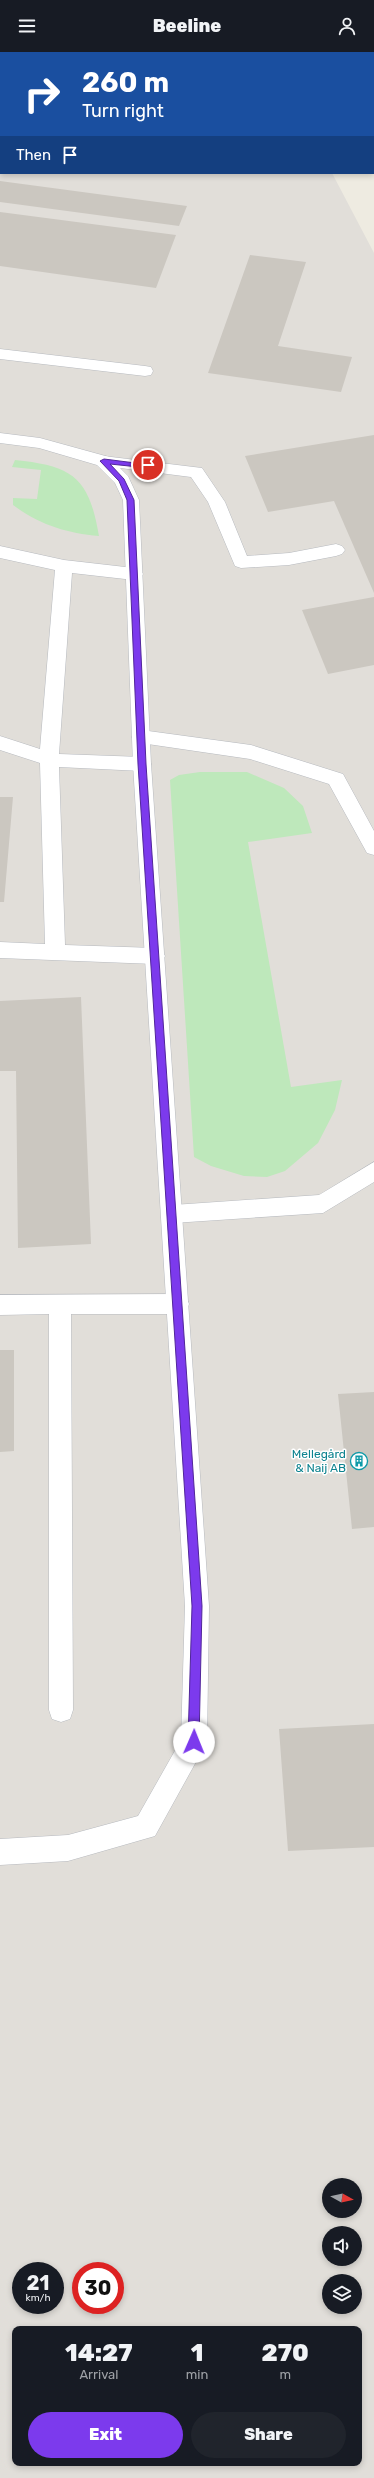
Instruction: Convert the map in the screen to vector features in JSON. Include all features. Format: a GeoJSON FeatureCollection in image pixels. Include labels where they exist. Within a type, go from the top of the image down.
{"type":"FeatureCollection","features":[{"type":"Feature","properties":{"kind":"street"},"geometry":{"type":"LineString","coordinates":[[0,354],[145,371]]}},
{"type":"Feature","properties":{"kind":"street"},"geometry":{"type":"LineString","coordinates":[[0,439],[40,443],[104,461],[196,472],[206,482],[216,501],[241,562],[289,559],[336,550]]}},
{"type":"Feature","properties":{"kind":"street"},"geometry":{"type":"LineString","coordinates":[[0,1852],[68,1848],[146,1827],[194,1742],[197,1606],[173,1214],[142,764],[131,500],[122,480],[104,461]]}},
{"type":"Feature","properties":{"kind":"street"},"geometry":{"type":"LineString","coordinates":[[0,552],[64,566],[134,574]]}},
{"type":"Feature","properties":{"kind":"street"},"geometry":{"type":"LineString","coordinates":[[55,953],[49,759],[64,566]]}},
{"type":"Feature","properties":{"kind":"street"},"geometry":{"type":"LineString","coordinates":[[141,737],[251,752],[336,779],[374,848]]}},
{"type":"Feature","properties":{"kind":"street"},"geometry":{"type":"LineString","coordinates":[[0,744],[8,744],[49,759],[113,764],[142,764]]}},
{"type":"Feature","properties":{"kind":"street"},"geometry":{"type":"LineString","coordinates":[[0,950],[155,956]]}},
{"type":"Feature","properties":{"kind":"street"},"geometry":{"type":"LineString","coordinates":[[173,1214],[323,1204],[374,1171]]}},
{"type":"Feature","properties":{"kind":"street"},"geometry":{"type":"LineString","coordinates":[[60,1304],[61,1710]]}},
{"type":"Feature","properties":{"kind":"street"},"geometry":{"type":"LineString","coordinates":[[0,1305],[178,1304]]}},
{"type":"Feature","properties":{"kind":"shaded area"},"geometry":{"type":"Polygon","coordinates":[[[0,174],[333,174],[374,253],[374,2478],[0,2478],[0,174]]]}},
{"type":"Feature","properties":{"kind":"green space"},"geometry":{"type":"Polygon","coordinates":[[[15,460],[52,466],[65,471],[75,478],[84,488],[90,500],[99,536],[75,533],[54,527],[33,518],[13,505],[13,498],[37,499],[41,470],[12,467],[15,460]]]}},
{"type":"Feature","properties":{"kind":"green space"},"geometry":{"type":"Polygon","coordinates":[[[200,772],[247,772],[284,788],[303,806],[312,833],[248,842],[291,1087],[342,1080],[335,1110],[318,1143],[285,1171],[267,1177],[244,1176],[211,1166],[194,1157],[170,780],[179,775],[200,772]]]}},
{"type":"Feature","properties":{"kind":"building"},"geometry":{"type":"Polygon","coordinates":[[[0,181],[187,206],[179,226],[0,202],[0,181]]]}},
{"type":"Feature","properties":{"kind":"building"},"geometry":{"type":"Polygon","coordinates":[[[0,212],[176,235],[156,288],[0,266],[0,212]]]}},
{"type":"Feature","properties":{"kind":"building"},"geometry":{"type":"Polygon","coordinates":[[[250,255],[306,262],[278,346],[352,357],[341,392],[208,373],[250,255]]]}},
{"type":"Feature","properties":{"kind":"building"},"geometry":{"type":"Polygon","coordinates":[[[374,435],[374,593],[334,501],[268,512],[245,456],[374,435]]]}},
{"type":"Feature","properties":{"kind":"building"},"geometry":{"type":"Polygon","coordinates":[[[374,597],[374,665],[328,674],[302,610],[374,597]]]}},
{"type":"Feature","properties":{"kind":"building"},"geometry":{"type":"Polygon","coordinates":[[[0,797],[13,797],[4,902],[0,902],[0,797]]]}},
{"type":"Feature","properties":{"kind":"building"},"geometry":{"type":"Polygon","coordinates":[[[81,997],[91,1244],[18,1248],[16,1071],[0,1071],[0,1001],[81,997]]]}},
{"type":"Feature","properties":{"kind":"building"},"geometry":{"type":"Polygon","coordinates":[[[0,1350],[14,1350],[14,1451],[0,1452],[0,1350]]]}},
{"type":"Feature","properties":{"kind":"building","name":"Mellegård & Naij AB"},"geometry":{"type":"Polygon","coordinates":[[[374,1392],[374,1527],[352,1529],[338,1394],[374,1392]]]}},
{"type":"Feature","properties":{"kind":"building"},"geometry":{"type":"Polygon","coordinates":[[[374,1724],[374,1847],[288,1851],[279,1729],[374,1724]]]}},
{"type":"Feature","properties":{"kind":"place","name":"Mellegård & Naij AB"},"geometry":{"type":"Point","coordinates":[359,1461]}},
{"type":"Feature","properties":{"kind":"route"},"geometry":{"type":"LineString","coordinates":[[148,465],[104,461],[122,480],[131,500],[142,764],[173,1214],[197,1606],[194,1742]]}}]}
